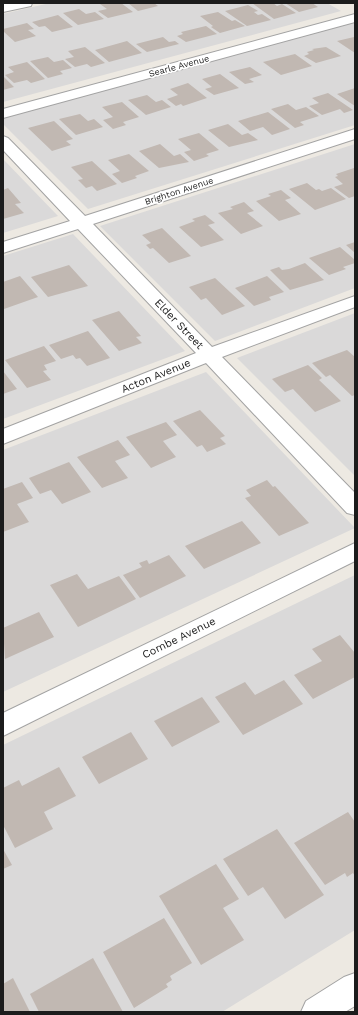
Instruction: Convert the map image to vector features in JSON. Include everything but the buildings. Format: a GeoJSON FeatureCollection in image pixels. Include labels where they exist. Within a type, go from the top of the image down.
{"type":"FeatureCollection","features":[{"type":"Feature","properties":{"kind":"street"},"geometry":{"type":"LineString","coordinates":[[3,8],[26,3]]}},
{"type":"Feature","properties":{"kind":"street","name":"Searle Avenue"},"geometry":{"type":"LineString","coordinates":[[3,114],[355,18]]}},
{"type":"Feature","properties":{"kind":"street","name":"Brighton Avenue"},"geometry":{"type":"LineString","coordinates":[[3,248],[355,134]]}},
{"type":"Feature","properties":{"kind":"street","name":"Elder Street"},"geometry":{"type":"LineString","coordinates":[[3,141],[355,507]]}},
{"type":"Feature","properties":{"kind":"street","name":"Acton Avenue"},"geometry":{"type":"LineString","coordinates":[[3,438],[209,355],[355,301]]}},
{"type":"Feature","properties":{"kind":"street","name":"Combe Avenue"},"geometry":{"type":"LineString","coordinates":[[3,725],[355,550]]}},
{"type":"Feature","properties":{"kind":"street"},"geometry":{"type":"LineString","coordinates":[[317,1012],[355,988]]}},
{"type":"Feature","properties":{"kind":"shaded area"},"geometry":{"type":"Polygon","coordinates":[[[50,3],[327,3],[341,11],[3,102],[3,14],[50,3]]]}},
{"type":"Feature","properties":{"kind":"shaded area"},"geometry":{"type":"Polygon","coordinates":[[[355,21],[355,125],[88,209],[3,124],[3,118],[355,21]]]}},
{"type":"Feature","properties":{"kind":"shaded area"},"geometry":{"type":"Polygon","coordinates":[[[355,144],[355,288],[215,341],[100,226],[355,144]]]}},
{"type":"Feature","properties":{"kind":"shaded area"},"geometry":{"type":"Polygon","coordinates":[[[3,159],[58,216],[3,233],[3,159]]]}},
{"type":"Feature","properties":{"kind":"shaded area"},"geometry":{"type":"Polygon","coordinates":[[[73,234],[185,351],[3,419],[3,256],[73,234]]]}},
{"type":"Feature","properties":{"kind":"shaded area"},"geometry":{"type":"Polygon","coordinates":[[[355,313],[355,476],[237,358],[355,313]]]}},
{"type":"Feature","properties":{"kind":"shaded area"},"geometry":{"type":"Polygon","coordinates":[[[206,372],[355,528],[3,692],[3,450],[206,372]]]}},
{"type":"Feature","properties":{"kind":"shaded area"},"geometry":{"type":"Polygon","coordinates":[[[355,575],[355,930],[222,1012],[3,1012],[3,745],[355,575]]]}}]}
